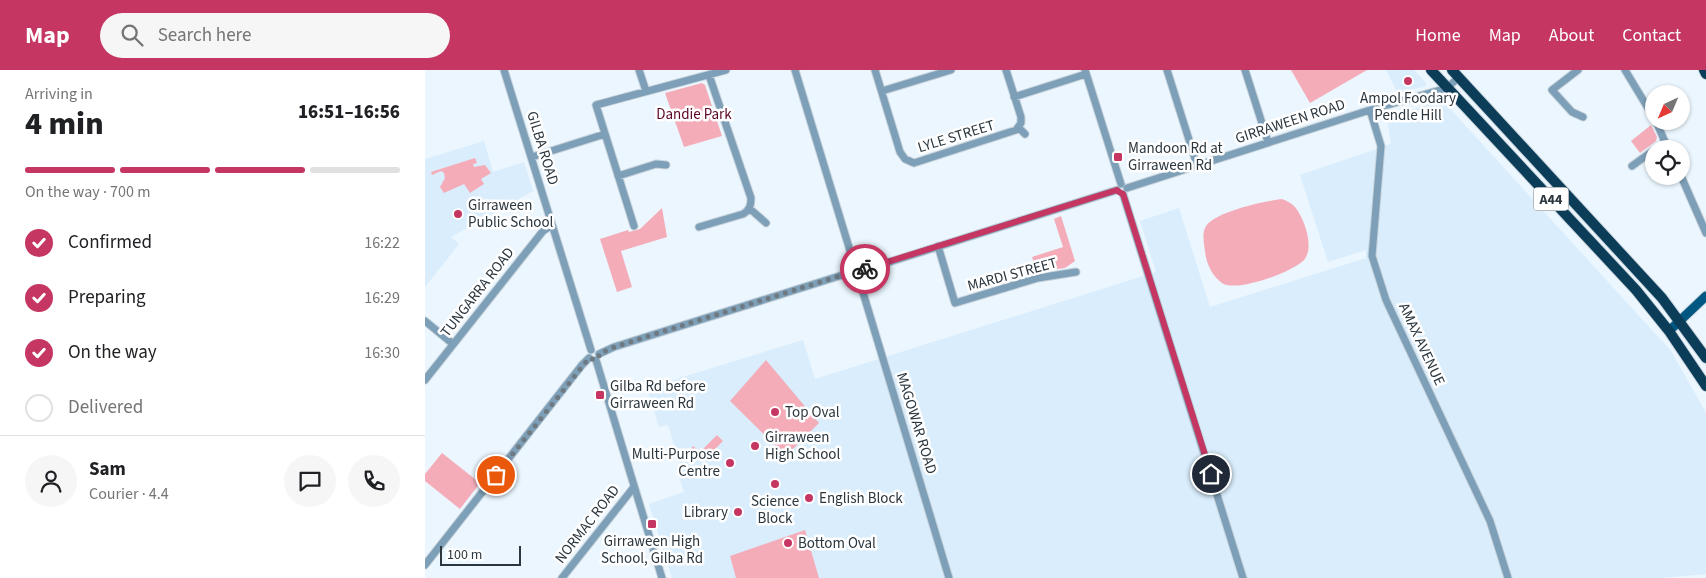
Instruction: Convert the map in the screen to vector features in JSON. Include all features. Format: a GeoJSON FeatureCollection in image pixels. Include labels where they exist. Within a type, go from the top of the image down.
{"type":"FeatureCollection","features":[{"type":"Feature","properties":{"kind":"highway","name":"A44"},"geometry":{"type":"LineString","coordinates":[[1431,70],[1636,290],[1669,331],[1706,386]]}},
{"type":"Feature","properties":{"kind":"highway"},"geometry":{"type":"LineString","coordinates":[[1704,70],[1706,74]]}},
{"type":"Feature","properties":{"kind":"highway","name":"A44"},"geometry":{"type":"LineString","coordinates":[[1456,74],[1639,272],[1680,320],[1706,358]]}},
{"type":"Feature","properties":{"kind":"main road"},"geometry":{"type":"LineString","coordinates":[[1669,331],[1706,296]]}},
{"type":"Feature","properties":{"kind":"street","name":"GILBA ROAD"},"geometry":{"type":"LineString","coordinates":[[504,70],[591,350],[588,353],[595,357]]}},
{"type":"Feature","properties":{"kind":"street"},"geometry":{"type":"LineString","coordinates":[[639,70],[646,91]]}},
{"type":"Feature","properties":{"kind":"street"},"geometry":{"type":"LineString","coordinates":[[634,226],[596,105],[726,70]]}},
{"type":"Feature","properties":{"kind":"street","name":"MAGOWAR ROAD"},"geometry":{"type":"LineString","coordinates":[[795,70],[949,578]]}},
{"type":"Feature","properties":{"kind":"street","name":"LYLE STREET"},"geometry":{"type":"LineString","coordinates":[[875,70],[899,152],[905,160],[912,162],[920,162],[1012,133],[1019,128],[1021,120],[1006,70]]}},
{"type":"Feature","properties":{"kind":"street"},"geometry":{"type":"LineString","coordinates":[[882,91],[951,70]]}},
{"type":"Feature","properties":{"kind":"street"},"geometry":{"type":"LineString","coordinates":[[1167,70],[1197,165]]}},
{"type":"Feature","properties":{"kind":"street"},"geometry":{"type":"LineString","coordinates":[[1245,70],[1268,142]]}},
{"type":"Feature","properties":{"kind":"street"},"geometry":{"type":"LineString","coordinates":[[1578,70],[1552,90],[1572,112],[1583,117]]}},
{"type":"Feature","properties":{"kind":"street"},"geometry":{"type":"LineString","coordinates":[[1625,70],[1645,103]]}},
{"type":"Feature","properties":{"kind":"street"},"geometry":{"type":"LineString","coordinates":[[1014,96],[1085,72],[1243,578]]}},
{"type":"Feature","properties":{"kind":"street","name":"GIRRAWEEN ROAD"},"geometry":{"type":"LineString","coordinates":[[425,565],[582,365],[614,347],[1370,110],[1447,88],[1456,74]]}},
{"type":"Feature","properties":{"kind":"street"},"geometry":{"type":"LineString","coordinates":[[699,227],[743,214],[749,208],[751,198],[709,75]]}},
{"type":"Feature","properties":{"kind":"street","name":"AMAX AVENUE"},"geometry":{"type":"LineString","coordinates":[[1370,110],[1381,146],[1372,256],[1386,300],[1490,521],[1508,578]]}},
{"type":"Feature","properties":{"kind":"street","name":"LYLE STREET"},"geometry":{"type":"LineString","coordinates":[[1019,128],[1025,134]]}},
{"type":"Feature","properties":{"kind":"street"},"geometry":{"type":"LineString","coordinates":[[532,157],[605,134]]}},
{"type":"Feature","properties":{"kind":"street"},"geometry":{"type":"LineString","coordinates":[[1632,166],[1645,157]]}},
{"type":"Feature","properties":{"kind":"street"},"geometry":{"type":"LineString","coordinates":[[618,176],[656,164],[666,165]]}},
{"type":"Feature","properties":{"kind":"street"},"geometry":{"type":"LineString","coordinates":[[1685,185],[1706,233]]}},
{"type":"Feature","properties":{"kind":"street"},"geometry":{"type":"LineString","coordinates":[[749,208],[766,223]]}},
{"type":"Feature","properties":{"kind":"street","name":"TUNGARRA ROAD"},"geometry":{"type":"LineString","coordinates":[[425,380],[543,231],[552,226]]}},
{"type":"Feature","properties":{"kind":"street","name":"MARDI STREET"},"geometry":{"type":"LineString","coordinates":[[938,246],[955,303],[1038,278],[1076,272]]}},
{"type":"Feature","properties":{"kind":"street"},"geometry":{"type":"LineString","coordinates":[[425,321],[453,344]]}},
{"type":"Feature","properties":{"kind":"street"},"geometry":{"type":"LineString","coordinates":[[595,357],[662,578]]}},
{"type":"Feature","properties":{"kind":"street","name":"NORMAC ROAD"},"geometry":{"type":"LineString","coordinates":[[562,578],[634,487]]}},
{"type":"Feature","properties":{"kind":"shaded area","name":"Ampol Foodary Pendle Hill"},"geometry":{"type":"Polygon","coordinates":[[[1386,70],[1414,70],[1426,83],[1426,86],[1398,94],[1386,70]]]}},
{"type":"Feature","properties":{"kind":"shaded area"},"geometry":{"type":"Polygon","coordinates":[[[1442,100],[1671,351],[1706,413],[1706,574],[1662,578],[672,578],[649,504],[684,492],[676,468],[681,466],[668,425],[659,427],[647,388],[803,340],[815,379],[1156,272],[1140,221],[1179,208],[1210,307],[1366,258],[1366,250],[1328,262],[1300,175],[1391,144],[1387,118],[1442,100]]]}},
{"type":"Feature","properties":{"kind":"shaded area","name":"Girraween Public School"},"geometry":{"type":"Polygon","coordinates":[[[484,141],[493,172],[524,162],[533,191],[451,237],[459,244],[425,287],[425,159],[484,141]]]}},
{"type":"Feature","properties":{"kind":"green space"},"geometry":{"type":"Polygon","coordinates":[[[1291,70],[1367,70],[1310,103],[1291,70]]]}},
{"type":"Feature","properties":{"kind":"green space","name":"Dandie Park"},"geometry":{"type":"Polygon","coordinates":[[[702,83],[705,85],[722,136],[684,147],[665,93],[702,83]]]}},
{"type":"Feature","properties":{"kind":"green space"},"geometry":{"type":"Polygon","coordinates":[[[1645,130],[1654,130],[1657,137],[1656,140],[1645,140],[1645,149],[1640,153],[1631,141],[1645,130]]]}},
{"type":"Feature","properties":{"kind":"green space"},"geometry":{"type":"Polygon","coordinates":[[[475,158],[477,163],[473,164],[474,167],[485,165],[491,173],[481,179],[484,184],[470,193],[464,184],[444,193],[440,187],[445,178],[444,173],[441,171],[432,175],[431,172],[475,158]]]}},
{"type":"Feature","properties":{"kind":"green space"},"geometry":{"type":"Polygon","coordinates":[[[1282,199],[1295,207],[1305,225],[1309,248],[1304,260],[1289,270],[1264,280],[1229,285],[1218,280],[1212,273],[1207,260],[1204,239],[1205,228],[1210,222],[1228,212],[1282,199]]]}},
{"type":"Feature","properties":{"kind":"green space"},"geometry":{"type":"Polygon","coordinates":[[[662,208],[667,237],[621,251],[632,287],[617,292],[600,239],[628,230],[629,232],[640,229],[662,208]]]}},
{"type":"Feature","properties":{"kind":"green space"},"geometry":{"type":"Polygon","coordinates":[[[1061,216],[1075,261],[1065,268],[1037,272],[1032,257],[1063,247],[1054,219],[1061,216]]]}},
{"type":"Feature","properties":{"kind":"green space","name":"Top Oval"},"geometry":{"type":"Polygon","coordinates":[[[766,360],[819,423],[786,456],[730,401],[766,360]]]}},
{"type":"Feature","properties":{"kind":"green space"},"geometry":{"type":"Polygon","coordinates":[[[717,435],[723,441],[703,461],[691,449],[693,446],[700,452],[717,435]]]}},
{"type":"Feature","properties":{"kind":"green space"},"geometry":{"type":"Polygon","coordinates":[[[442,453],[480,483],[460,509],[425,481],[425,474],[442,453]]]}},
{"type":"Feature","properties":{"kind":"green space","name":"Bottom Oval"},"geometry":{"type":"Polygon","coordinates":[[[805,530],[819,578],[736,578],[730,556],[805,530]]]}},
{"type":"Feature","properties":{"kind":"way so far"},"geometry":{"type":"LineString","coordinates":[[496,475],[589,358],[597,360],[599,354],[614,347],[852,272],[854,275],[859,276],[861,271],[865,269]]}},
{"type":"Feature","properties":{"kind":"place","name":"Ampol Foodary Pendle Hill"},"geometry":{"type":"Point","coordinates":[1408,81]}},
{"type":"Feature","properties":{"kind":"place","name":"Mandoon Rd at Girraween Rd"},"geometry":{"type":"Point","coordinates":[1118,157]}},
{"type":"Feature","properties":{"kind":"place","name":"Girraween Public School"},"geometry":{"type":"Point","coordinates":[458,214]}},
{"type":"Feature","properties":{"kind":"place","name":"Gilba Rd before Girraween Rd"},"geometry":{"type":"Point","coordinates":[600,395]}},
{"type":"Feature","properties":{"kind":"place","name":"Top Oval"},"geometry":{"type":"Point","coordinates":[775,412]}},
{"type":"Feature","properties":{"kind":"place","name":"Girraween High School"},"geometry":{"type":"Point","coordinates":[755,446]}},
{"type":"Feature","properties":{"kind":"place","name":"Multi-Purpose Centre"},"geometry":{"type":"Point","coordinates":[730,463]}},
{"type":"Feature","properties":{"kind":"place","name":"Science Block"},"geometry":{"type":"Point","coordinates":[775,484]}},
{"type":"Feature","properties":{"kind":"place","name":"English Block"},"geometry":{"type":"Point","coordinates":[809,498]}},
{"type":"Feature","properties":{"kind":"place","name":"Library"},"geometry":{"type":"Point","coordinates":[738,512]}},
{"type":"Feature","properties":{"kind":"place","name":"Girraween High School, Gilba Rd"},"geometry":{"type":"Point","coordinates":[652,524]}},
{"type":"Feature","properties":{"kind":"place","name":"Bottom Oval"},"geometry":{"type":"Point","coordinates":[788,543]}},
{"type":"Feature","properties":{"kind":"route"},"geometry":{"type":"LineString","coordinates":[[865,269],[1117,190],[1123,194],[1125,200],[1211,474]]}}]}
